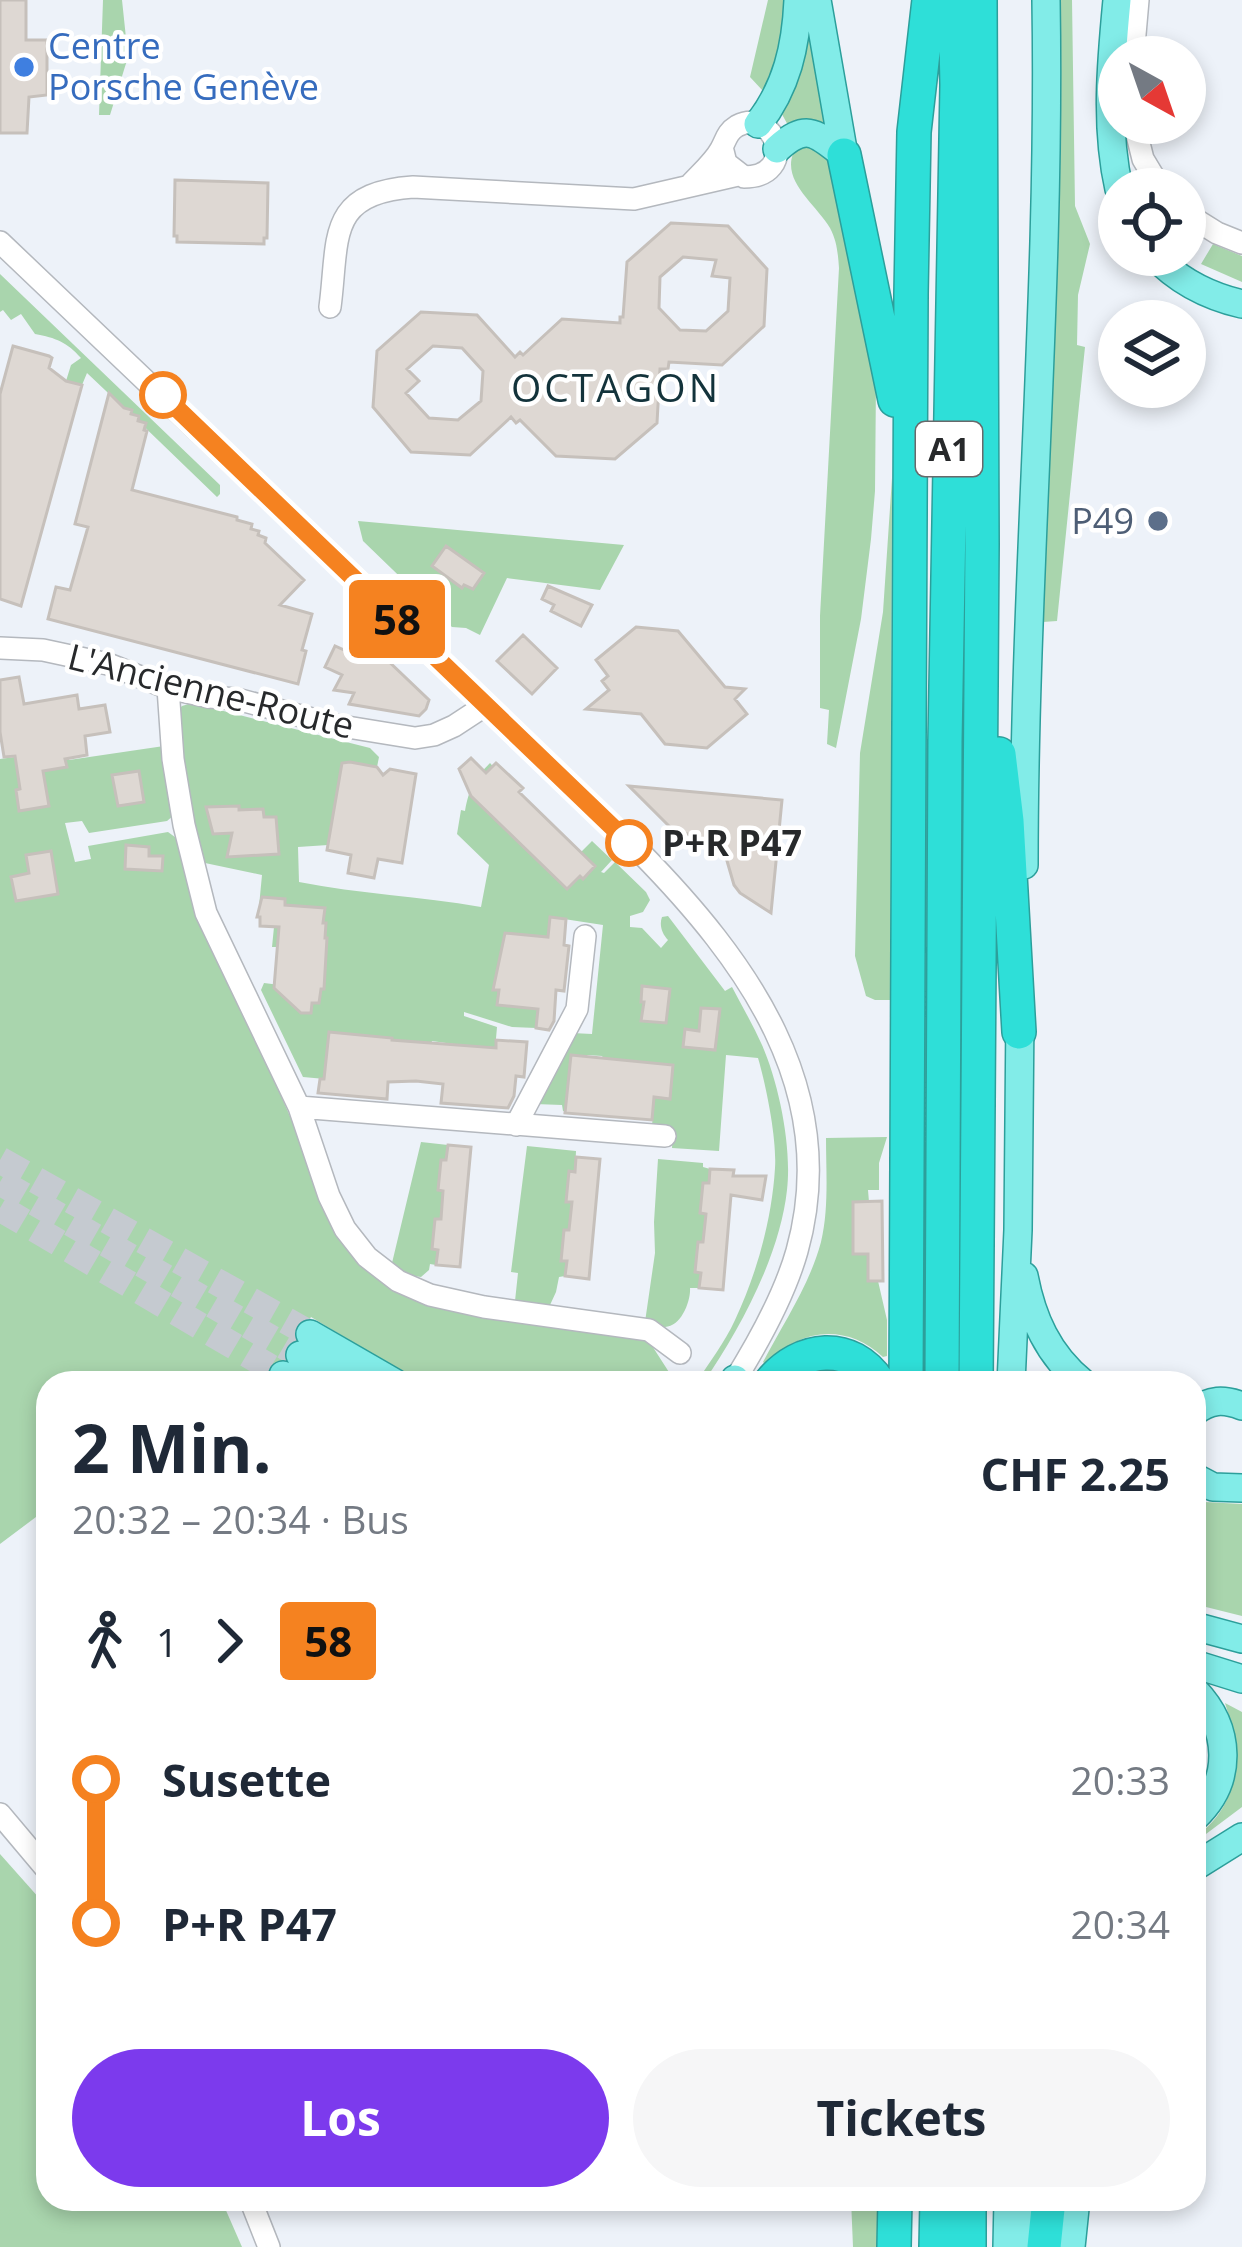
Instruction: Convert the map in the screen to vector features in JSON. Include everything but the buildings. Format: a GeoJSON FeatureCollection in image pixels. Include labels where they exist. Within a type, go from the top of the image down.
{"type":"FeatureCollection","features":[{"type":"Feature","properties":{"kind":"highway"},"geometry":{"type":"LineString","coordinates":[[906,1371],[908,466],[914,132],[929,0]]}},
{"type":"Feature","properties":{"kind":"highway","name":"A1"},"geometry":{"type":"LineString","coordinates":[[942,1371],[955,0]]}},
{"type":"Feature","properties":{"kind":"highway","name":"A1"},"geometry":{"type":"LineString","coordinates":[[976,1371],[982,579],[980,0]]}},
{"type":"Feature","properties":{"kind":"highway"},"geometry":{"type":"LineString","coordinates":[[844,155],[908,466]]}},
{"type":"Feature","properties":{"kind":"highway"},"geometry":{"type":"LineString","coordinates":[[982,579],[1007,821],[1019,1032]]}},
{"type":"Feature","properties":{"kind":"highway"},"geometry":{"type":"LineString","coordinates":[[783,1371],[794,1361],[826,1352],[855,1359],[870,1371]]}},
{"type":"Feature","properties":{"kind":"highway"},"geometry":{"type":"LineString","coordinates":[[894,2247],[895,2211]]}},
{"type":"Feature","properties":{"kind":"highway"},"geometry":{"type":"LineString","coordinates":[[936,2247],[937,2211]]}},
{"type":"Feature","properties":{"kind":"highway"},"geometry":{"type":"LineString","coordinates":[[969,2211],[969,2247]]}},
{"type":"Feature","properties":{"kind":"highway"},"geometry":{"type":"LineString","coordinates":[[1044,2247],[1048,2211]]}},
{"type":"Feature","properties":{"kind":"main road"},"geometry":{"type":"LineString","coordinates":[[758,124],[785,81],[798,0]]}},
{"type":"Feature","properties":{"kind":"main road"},"geometry":{"type":"LineString","coordinates":[[817,0],[844,155]]}},
{"type":"Feature","properties":{"kind":"main road"},"geometry":{"type":"LineString","coordinates":[[1012,1371],[1024,960],[1024,752],[1044,265],[1046,0]]}},
{"type":"Feature","properties":{"kind":"main road"},"geometry":{"type":"LineString","coordinates":[[1116,168],[1110,94],[1117,0]]}},
{"type":"Feature","properties":{"kind":"main road"},"geometry":{"type":"LineString","coordinates":[[777,149],[795,134],[812,133],[844,155]]}},
{"type":"Feature","properties":{"kind":"main road"},"geometry":{"type":"LineString","coordinates":[[1176,276],[1242,304]]}},
{"type":"Feature","properties":{"kind":"main road"},"geometry":{"type":"LineString","coordinates":[[1018,1230],[1037,1322],[1058,1360],[1070,1371]]}},
{"type":"Feature","properties":{"kind":"main road"},"geometry":{"type":"LineString","coordinates":[[298,1362],[339,1371]]}},
{"type":"Feature","properties":{"kind":"main road"},"geometry":{"type":"LineString","coordinates":[[1206,1406],[1228,1401],[1242,1406]]}},
{"type":"Feature","properties":{"kind":"main road"},"geometry":{"type":"LineString","coordinates":[[1206,1485],[1237,1484]]}},
{"type":"Feature","properties":{"kind":"main road"},"geometry":{"type":"LineString","coordinates":[[1206,1630],[1241,1638]]}},
{"type":"Feature","properties":{"kind":"main road"},"geometry":{"type":"LineString","coordinates":[[1206,1668],[1242,1679]]}},
{"type":"Feature","properties":{"kind":"main road"},"geometry":{"type":"LineString","coordinates":[[1206,1704],[1222,1734],[1224,1757],[1215,1792],[1206,1803]]}},
{"type":"Feature","properties":{"kind":"main road"},"geometry":{"type":"LineString","coordinates":[[1206,1860],[1242,1837]]}},
{"type":"Feature","properties":{"kind":"main road"},"geometry":{"type":"LineString","coordinates":[[1007,2247],[1008,2211]]}},
{"type":"Feature","properties":{"kind":"main road"},"geometry":{"type":"LineString","coordinates":[[1028,2211],[1028,2247]]}},
{"type":"Feature","properties":{"kind":"main road"},"geometry":{"type":"LineString","coordinates":[[1071,2247],[1075,2211]]}},
{"type":"Feature","properties":{"kind":"street"},"geometry":{"type":"LineString","coordinates":[[1135,36],[1138,0]]}},
{"type":"Feature","properties":{"kind":"street"},"geometry":{"type":"LineString","coordinates":[[330,308],[341,223],[355,203],[367,196],[413,187],[634,199],[767,171],[777,149],[771,133],[758,124],[732,129],[690,185]]}},
{"type":"Feature","properties":{"kind":"street"},"geometry":{"type":"LineString","coordinates":[[722,147],[726,164],[737,175]]}},
{"type":"Feature","properties":{"kind":"street"},"geometry":{"type":"LineString","coordinates":[[1206,226],[1242,243]]}},
{"type":"Feature","properties":{"kind":"street"},"geometry":{"type":"LineString","coordinates":[[0,242],[640,853],[700,918],[753,988],[788,1060],[799,1102],[808,1181],[798,1248],[740,1371]]}},
{"type":"Feature","properties":{"kind":"street","name":"L'Ancienne-Route"},"geometry":{"type":"LineString","coordinates":[[0,648],[44,650],[108,664],[168,688],[415,738],[454,726],[486,705]]}},
{"type":"Feature","properties":{"kind":"street"},"geometry":{"type":"LineString","coordinates":[[168,688],[184,825],[206,913],[299,1106],[345,1229],[367,1257],[398,1281],[430,1295],[650,1330],[680,1353]]}},
{"type":"Feature","properties":{"kind":"street"},"geometry":{"type":"LineString","coordinates":[[516,1125],[578,1009],[585,936]]}},
{"type":"Feature","properties":{"kind":"street"},"geometry":{"type":"LineString","coordinates":[[299,1106],[665,1136]]}},
{"type":"Feature","properties":{"kind":"street"},"geometry":{"type":"LineString","coordinates":[[0,1814],[36,1857]]}},
{"type":"Feature","properties":{"kind":"street"},"geometry":{"type":"LineString","coordinates":[[255,2211],[269,2247]]}},
{"type":"Feature","properties":{"kind":"green space"},"geometry":{"type":"Polygon","coordinates":[[[103,0],[122,0],[128,57],[110,115],[99,115],[103,0]]]}},
{"type":"Feature","properties":{"kind":"green space"},"geometry":{"type":"Polygon","coordinates":[[[768,0],[792,0],[786,60],[763,91],[750,77],[768,0]]]}},
{"type":"Feature","properties":{"kind":"green space"},"geometry":{"type":"Polygon","coordinates":[[[1055,0],[1072,0],[1075,206],[1090,244],[1078,295],[1077,345],[1085,347],[1057,621],[1043,622],[1051,370],[1055,0]]]}},
{"type":"Feature","properties":{"kind":"green space"},"geometry":{"type":"Polygon","coordinates":[[[808,14],[827,124],[789,127],[778,107],[808,14]]]}},
{"type":"Feature","properties":{"kind":"green space"},"geometry":{"type":"Polygon","coordinates":[[[800,142],[832,155],[876,381],[871,539],[836,748],[827,744],[829,710],[820,708],[820,616],[839,268],[830,228],[793,177],[793,154],[800,142]]]}},
{"type":"Feature","properties":{"kind":"green space"},"geometry":{"type":"Polygon","coordinates":[[[1213,244],[1242,256],[1242,282],[1206,266],[1213,244]]]}},
{"type":"Feature","properties":{"kind":"green space"},"geometry":{"type":"Polygon","coordinates":[[[0,274],[220,485],[217,497],[132,410],[87,373],[82,385],[66,381],[71,365],[81,358],[61,342],[35,334],[21,314],[11,320],[0,312],[0,274]]]}},
{"type":"Feature","properties":{"kind":"green space"},"geometry":{"type":"Polygon","coordinates":[[[892,478],[891,1000],[875,1000],[866,996],[855,956],[860,753],[883,612],[892,478]]]}},
{"type":"Feature","properties":{"kind":"green space"},"geometry":{"type":"Polygon","coordinates":[[[358,521],[624,545],[600,590],[507,578],[480,635],[452,627],[363,541],[358,521]]]}},
{"type":"Feature","properties":{"kind":"green space"},"geometry":{"type":"Polygon","coordinates":[[[192,703],[370,748],[379,757],[377,767],[342,764],[328,845],[298,847],[299,882],[481,907],[489,865],[457,834],[461,810],[465,811],[473,785],[490,763],[498,772],[476,801],[566,889],[595,866],[581,852],[592,841],[612,860],[601,872],[615,862],[650,900],[643,912],[630,916],[630,927],[642,928],[661,948],[668,940],[661,920],[668,916],[725,991],[732,987],[774,1078],[788,1173],[776,1240],[756,1291],[711,1371],[704,1371],[731,1328],[750,1284],[771,1207],[774,1142],[758,1058],[726,1055],[719,1151],[672,1148],[673,1129],[652,1127],[653,1111],[634,1109],[602,1056],[587,1055],[584,1093],[572,1112],[563,1111],[562,1105],[535,1104],[572,1033],[592,1034],[603,925],[551,917],[542,998],[556,1000],[554,1013],[538,1012],[536,1028],[512,1027],[464,1012],[464,1016],[497,1027],[495,1050],[432,1041],[430,1049],[361,1035],[336,1080],[303,1077],[261,990],[264,983],[280,985],[277,947],[272,947],[274,927],[284,928],[285,919],[258,917],[262,875],[205,863],[190,805],[177,711],[192,703]]]}},
{"type":"Feature","properties":{"kind":"green space"},"geometry":{"type":"Polygon","coordinates":[[[164,746],[174,815],[167,821],[89,833],[82,821],[65,823],[75,862],[91,859],[88,846],[168,832],[179,840],[195,912],[344,1240],[370,1272],[647,1338],[668,1371],[401,1371],[311,1317],[281,1371],[36,1371],[36,1517],[0,1544],[0,759],[65,750],[69,760],[164,746]]]}},
{"type":"Feature","properties":{"kind":"green space"},"geometry":{"type":"Polygon","coordinates":[[[887,1137],[879,1163],[879,1190],[868,1190],[869,1202],[853,1203],[853,1253],[868,1254],[868,1280],[878,1281],[887,1320],[887,1356],[853,1338],[822,1334],[792,1344],[766,1365],[763,1362],[803,1288],[821,1242],[826,1138],[887,1137]]]}},
{"type":"Feature","properties":{"kind":"green space"},"geometry":{"type":"Polygon","coordinates":[[[421,1142],[448,1145],[438,1190],[443,1191],[436,1265],[430,1264],[421,1277],[407,1275],[392,1263],[421,1142]]]}},
{"type":"Feature","properties":{"kind":"green space"},"geometry":{"type":"Polygon","coordinates":[[[527,1146],[576,1151],[575,1172],[569,1172],[567,1201],[572,1202],[561,1260],[567,1261],[565,1276],[559,1277],[550,1305],[515,1301],[518,1273],[511,1272],[527,1146]]]}},
{"type":"Feature","properties":{"kind":"green space"},"geometry":{"type":"Polygon","coordinates":[[[658,1159],[703,1163],[710,1169],[700,1213],[706,1214],[695,1271],[701,1273],[699,1288],[690,1288],[684,1312],[676,1323],[665,1327],[645,1322],[655,1253],[658,1159]]]}},
{"type":"Feature","properties":{"kind":"green space"},"geometry":{"type":"Polygon","coordinates":[[[1206,1502],[1242,1504],[1242,1616],[1206,1607],[1206,1502]]]}},
{"type":"Feature","properties":{"kind":"green space"},"geometry":{"type":"Polygon","coordinates":[[[1225,1703],[1242,1712],[1242,1807],[1206,1834],[1234,1777],[1231,1722],[1225,1703]]]}},
{"type":"Feature","properties":{"kind":"green space"},"geometry":{"type":"Polygon","coordinates":[[[0,1854],[36,1894],[36,2211],[226,2211],[242,2247],[0,2247],[0,1854]]]}},
{"type":"Feature","properties":{"kind":"green space"},"geometry":{"type":"Polygon","coordinates":[[[852,2211],[878,2211],[878,2247],[853,2247],[852,2211]]]}},
{"type":"Feature","properties":{"kind":"tunnel"},"geometry":{"type":"LineString","coordinates":[[0,1160],[310,1334]]}},
{"type":"Feature","properties":{"kind":"tunnel"},"geometry":{"type":"LineString","coordinates":[[0,1182],[300,1355]]}},
{"type":"Feature","properties":{"kind":"tunnel"},"geometry":{"type":"LineString","coordinates":[[0,1208],[276,1371]]}},
{"type":"Feature","properties":{"kind":"bus line","name":"58"},"geometry":{"type":"LineString","coordinates":[[163,395],[629,843]]}},
{"type":"Feature","properties":{"kind":"place","name":"Centre Porsche Genève"},"geometry":{"type":"Point","coordinates":[24,67]}},
{"type":"Feature","properties":{"kind":"place","name":"P49"},"geometry":{"type":"Point","coordinates":[1158,521]}},
{"type":"Feature","properties":{"kind":"place","name":"P+R P47"},"geometry":{"type":"Point","coordinates":[629,843]}},
{"type":"Feature","properties":{"kind":"district","name":"OCTAGON"},"geometry":{"type":"Point","coordinates":[616,388]}}]}
